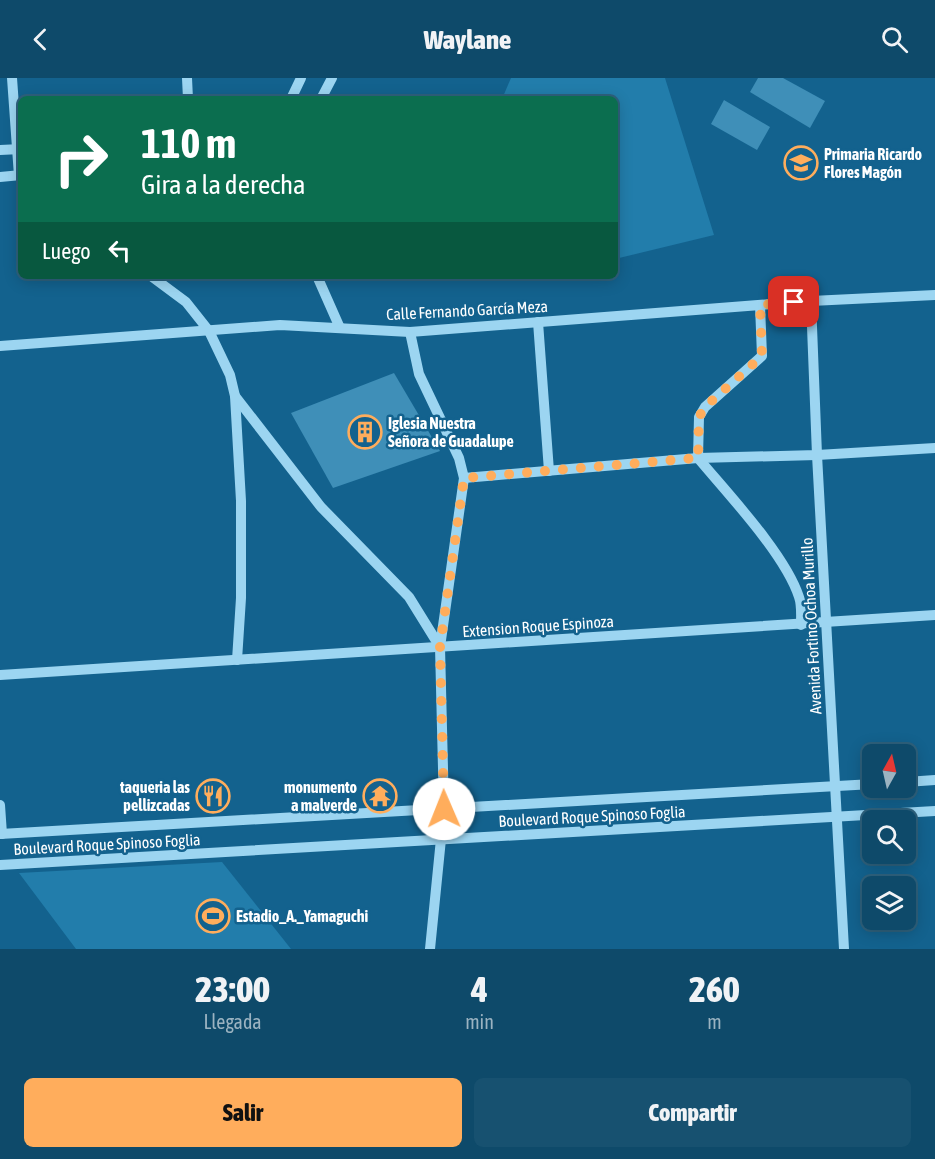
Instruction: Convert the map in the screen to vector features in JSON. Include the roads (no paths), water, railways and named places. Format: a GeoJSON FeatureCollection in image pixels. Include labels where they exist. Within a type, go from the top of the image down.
{"type":"FeatureCollection","features":[{"type":"Feature","properties":{"kind":"street"},"geometry":{"type":"LineString","coordinates":[[12,78],[18,139]]}},
{"type":"Feature","properties":{"kind":"street"},"geometry":{"type":"LineString","coordinates":[[187,78],[188,96]]}},
{"type":"Feature","properties":{"kind":"street"},"geometry":{"type":"LineString","coordinates":[[292,96],[301,78]]}},
{"type":"Feature","properties":{"kind":"street"},"geometry":{"type":"LineString","coordinates":[[323,96],[332,78]]}},
{"type":"Feature","properties":{"kind":"street"},"geometry":{"type":"LineString","coordinates":[[0,150],[18,149]]}},
{"type":"Feature","properties":{"kind":"street"},"geometry":{"type":"LineString","coordinates":[[0,177],[18,176]]}},
{"type":"Feature","properties":{"kind":"street"},"geometry":{"type":"LineString","coordinates":[[155,279],[186,302],[209,331],[230,375],[235,396],[241,501],[237,660]]}},
{"type":"Feature","properties":{"kind":"street"},"geometry":{"type":"LineString","coordinates":[[318,279],[340,328]]}},
{"type":"Feature","properties":{"kind":"street","name":"Calle Fernando García Meza"},"geometry":{"type":"LineString","coordinates":[[0,346],[280,325],[410,332],[811,301],[935,295]]}},
{"type":"Feature","properties":{"kind":"street","name":"Avenida Fortino Ochoa Murillo"},"geometry":{"type":"LineString","coordinates":[[811,301],[817,455],[844,949]]}},
{"type":"Feature","properties":{"kind":"street"},"geometry":{"type":"LineString","coordinates":[[760,305],[762,356],[705,407],[699,417],[698,458],[731,497],[791,578],[800,599],[801,625]]}},
{"type":"Feature","properties":{"kind":"street"},"geometry":{"type":"LineString","coordinates":[[538,322],[549,471]]}},
{"type":"Feature","properties":{"kind":"street"},"geometry":{"type":"LineString","coordinates":[[410,332],[419,374],[459,458],[464,478],[440,647],[444,809],[430,949]]}},
{"type":"Feature","properties":{"kind":"street"},"geometry":{"type":"LineString","coordinates":[[235,396],[321,507],[409,597],[440,647]]}},
{"type":"Feature","properties":{"kind":"street"},"geometry":{"type":"LineString","coordinates":[[464,478],[698,458],[817,455],[935,448]]}},
{"type":"Feature","properties":{"kind":"street","name":"Extension Roque Espinoza"},"geometry":{"type":"LineString","coordinates":[[0,675],[935,615]]}},
{"type":"Feature","properties":{"kind":"street"},"geometry":{"type":"LineString","coordinates":[[916,781],[935,780]]}},
{"type":"Feature","properties":{"kind":"street","name":"Boulevard Roque Spinoso Foglia"},"geometry":{"type":"LineString","coordinates":[[1,834],[862,785]]}},
{"type":"Feature","properties":{"kind":"street"},"geometry":{"type":"LineString","coordinates":[[0,805],[1,834]]}},
{"type":"Feature","properties":{"kind":"street","name":"Boulevard Roque Spinoso Foglia"},"geometry":{"type":"LineString","coordinates":[[0,865],[935,811]]}},
{"type":"Feature","properties":{"kind":"place","name":"Primaria Ricardo Flores Magón"},"geometry":{"type":"Point","coordinates":[801,163]}},
{"type":"Feature","properties":{"kind":"place","name":"Iglesia Nuestra Señora de Guadalupe"},"geometry":{"type":"Point","coordinates":[365,432]}},
{"type":"Feature","properties":{"kind":"place","name":"taqueria las pellizcadas"},"geometry":{"type":"Point","coordinates":[213,796]}},
{"type":"Feature","properties":{"kind":"place","name":"monumento a malverde"},"geometry":{"type":"Point","coordinates":[380,796]}},
{"type":"Feature","properties":{"kind":"place","name":"Estadio_A._Yamaguchi"},"geometry":{"type":"Point","coordinates":[213,916]}}]}
